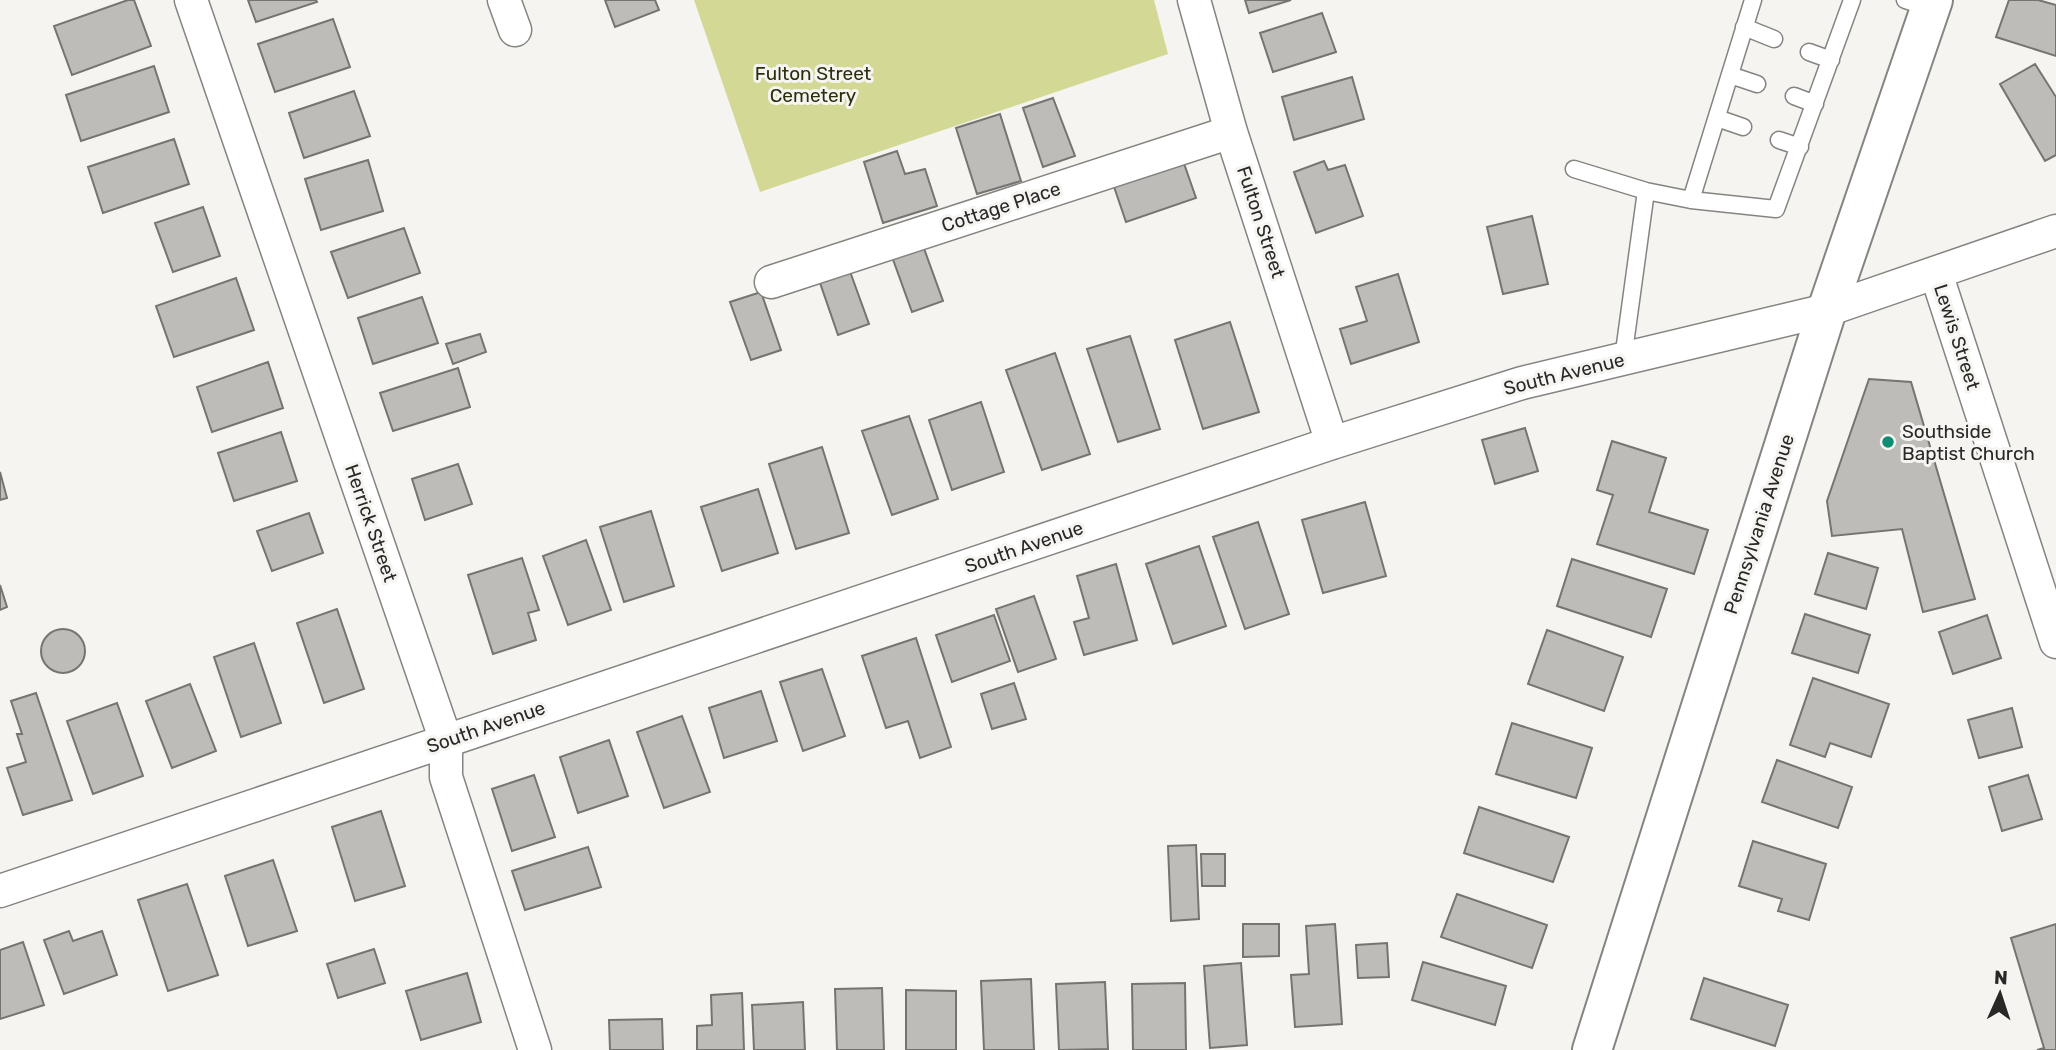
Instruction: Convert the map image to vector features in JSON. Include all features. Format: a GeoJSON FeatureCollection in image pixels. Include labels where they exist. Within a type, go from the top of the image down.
{"type":"FeatureCollection","features":[{"type":"Feature","properties":{"kind":"main road","name":"Pennsylvania Avenue"},"geometry":{"type":"LineString","coordinates":[[1592,1050],[1922,3]]}},
{"type":"Feature","properties":{"kind":"street","name":"Herrick Street"},"geometry":{"type":"LineString","coordinates":[[191,0],[446,741],[446,778],[535,1050]]}},
{"type":"Feature","properties":{"kind":"street"},"geometry":{"type":"LineString","coordinates":[[504,0],[515,30]]}},
{"type":"Feature","properties":{"kind":"street","name":"Fulton Street"},"geometry":{"type":"LineString","coordinates":[[1194,0],[1231,132],[1332,443]]}},
{"type":"Feature","properties":{"kind":"street","name":"Cottage Place"},"geometry":{"type":"LineString","coordinates":[[771,282],[1231,132]]}},
{"type":"Feature","properties":{"kind":"street","name":"South Avenue"},"geometry":{"type":"LineString","coordinates":[[0,891],[1332,443],[1522,383],[1826,310],[2056,231]]}},
{"type":"Feature","properties":{"kind":"street","name":"Lewis Street"},"geometry":{"type":"LineString","coordinates":[[1936,272],[2056,642]]}},
{"type":"Feature","properties":{"kind":"lane"},"geometry":{"type":"LineString","coordinates":[[1691,200],[1753,0]]}},
{"type":"Feature","properties":{"kind":"lane"},"geometry":{"type":"LineString","coordinates":[[1574,169],[1646,191],[1691,200],[1776,209],[1852,0]]}},
{"type":"Feature","properties":{"kind":"lane"},"geometry":{"type":"LineString","coordinates":[[1744,27],[1774,39]]}},
{"type":"Feature","properties":{"kind":"lane"},"geometry":{"type":"LineString","coordinates":[[1809,52],[1831,60]]}},
{"type":"Feature","properties":{"kind":"lane"},"geometry":{"type":"LineString","coordinates":[[1730,75],[1757,84]]}},
{"type":"Feature","properties":{"kind":"lane"},"geometry":{"type":"LineString","coordinates":[[1794,96],[1815,104]]}},
{"type":"Feature","properties":{"kind":"lane"},"geometry":{"type":"LineString","coordinates":[[1717,118],[1743,127]]}},
{"type":"Feature","properties":{"kind":"lane"},"geometry":{"type":"LineString","coordinates":[[1779,139],[1800,147]]}},
{"type":"Feature","properties":{"kind":"lane"},"geometry":{"type":"LineString","coordinates":[[1623,359],[1646,191]]}},
{"type":"Feature","properties":{"kind":"green space","name":"Fulton Street Cemetery"},"geometry":{"type":"Polygon","coordinates":[[[694,0],[1154,0],[1168,54],[760,192],[694,0]]]}},
{"type":"Feature","properties":{"kind":"building"},"geometry":{"type":"Polygon","coordinates":[[[134,0],[151,46],[72,75],[54,26],[134,0]]]}},
{"type":"Feature","properties":{"kind":"building"},"geometry":{"type":"Polygon","coordinates":[[[248,0],[316,0],[317,2],[256,22],[248,0]]]}},
{"type":"Feature","properties":{"kind":"building"},"geometry":{"type":"Polygon","coordinates":[[[605,0],[655,0],[659,10],[615,27],[605,0]]]}},
{"type":"Feature","properties":{"kind":"building"},"geometry":{"type":"Polygon","coordinates":[[[1245,0],[1291,0],[1249,13],[1245,0]]]}},
{"type":"Feature","properties":{"kind":"building"},"geometry":{"type":"Polygon","coordinates":[[[2009,0],[2038,0],[2056,5],[2056,56],[1996,37],[2009,0]]]}},
{"type":"Feature","properties":{"kind":"building"},"geometry":{"type":"Polygon","coordinates":[[[1322,13],[1336,52],[1273,72],[1260,33],[1322,13]]]}},
{"type":"Feature","properties":{"kind":"building"},"geometry":{"type":"Polygon","coordinates":[[[333,19],[350,67],[275,92],[258,44],[333,19]]]}},
{"type":"Feature","properties":{"kind":"building"},"geometry":{"type":"Polygon","coordinates":[[[2035,64],[2056,97],[2056,155],[2045,161],[2000,84],[2035,64]]]}},
{"type":"Feature","properties":{"kind":"building"},"geometry":{"type":"Polygon","coordinates":[[[154,66],[169,112],[81,141],[66,95],[154,66]]]}},
{"type":"Feature","properties":{"kind":"building"},"geometry":{"type":"Polygon","coordinates":[[[1352,77],[1364,119],[1294,140],[1282,97],[1352,77]]]}},
{"type":"Feature","properties":{"kind":"building"},"geometry":{"type":"Polygon","coordinates":[[[354,91],[370,136],[304,158],[289,113],[354,91]]]}},
{"type":"Feature","properties":{"kind":"building"},"geometry":{"type":"Polygon","coordinates":[[[1053,98],[1075,156],[1043,167],[1023,108],[1053,98]]]}},
{"type":"Feature","properties":{"kind":"building"},"geometry":{"type":"Polygon","coordinates":[[[1000,114],[1021,181],[977,194],[956,128],[1000,114]]]}},
{"type":"Feature","properties":{"kind":"building"},"geometry":{"type":"Polygon","coordinates":[[[174,139],[189,184],[103,213],[88,167],[174,139]]]}},
{"type":"Feature","properties":{"kind":"building"},"geometry":{"type":"Polygon","coordinates":[[[897,151],[905,174],[925,169],[937,206],[883,223],[864,162],[897,151]]]}},
{"type":"Feature","properties":{"kind":"building"},"geometry":{"type":"Polygon","coordinates":[[[1180,152],[1196,198],[1126,222],[1110,175],[1180,152]]]}},
{"type":"Feature","properties":{"kind":"building"},"geometry":{"type":"Polygon","coordinates":[[[368,160],[383,211],[321,230],[305,179],[368,160]]]}},
{"type":"Feature","properties":{"kind":"building"},"geometry":{"type":"Polygon","coordinates":[[[1324,161],[1328,170],[1345,165],[1363,216],[1316,233],[1294,172],[1324,161]]]}},
{"type":"Feature","properties":{"kind":"building"},"geometry":{"type":"Polygon","coordinates":[[[203,207],[220,256],[173,272],[155,223],[203,207]]]}},
{"type":"Feature","properties":{"kind":"building"},"geometry":{"type":"Polygon","coordinates":[[[1532,216],[1548,284],[1503,294],[1487,227],[1532,216]]]}},
{"type":"Feature","properties":{"kind":"building"},"geometry":{"type":"Polygon","coordinates":[[[404,228],[420,273],[348,298],[331,252],[404,228]]]}},
{"type":"Feature","properties":{"kind":"building"},"geometry":{"type":"Polygon","coordinates":[[[922,243],[943,301],[912,312],[891,254],[922,243]]]}},
{"type":"Feature","properties":{"kind":"building"},"geometry":{"type":"Polygon","coordinates":[[[848,266],[869,324],[838,335],[818,277],[848,266]]]}},
{"type":"Feature","properties":{"kind":"building"},"geometry":{"type":"Polygon","coordinates":[[[1398,274],[1419,342],[1351,364],[1340,329],[1367,321],[1356,287],[1398,274]]]}},
{"type":"Feature","properties":{"kind":"building"},"geometry":{"type":"Polygon","coordinates":[[[236,278],[254,330],[174,357],[156,306],[236,278]]]}},
{"type":"Feature","properties":{"kind":"building"},"geometry":{"type":"Polygon","coordinates":[[[761,292],[781,350],[751,360],[730,302],[761,292]]]}},
{"type":"Feature","properties":{"kind":"building"},"geometry":{"type":"Polygon","coordinates":[[[422,297],[438,343],[373,364],[358,318],[422,297]]]}},
{"type":"Feature","properties":{"kind":"building"},"geometry":{"type":"Polygon","coordinates":[[[1230,322],[1259,412],[1203,429],[1175,340],[1230,322]]]}},
{"type":"Feature","properties":{"kind":"building"},"geometry":{"type":"Polygon","coordinates":[[[480,334],[486,352],[453,364],[446,344],[480,334]]]}},
{"type":"Feature","properties":{"kind":"building"},"geometry":{"type":"Polygon","coordinates":[[[1130,336],[1160,429],[1118,442],[1087,349],[1130,336]]]}},
{"type":"Feature","properties":{"kind":"building"},"geometry":{"type":"Polygon","coordinates":[[[1055,353],[1090,454],[1042,470],[1006,370],[1055,353]]]}},
{"type":"Feature","properties":{"kind":"building"},"geometry":{"type":"Polygon","coordinates":[[[268,362],[283,408],[212,432],[197,387],[268,362]]]}},
{"type":"Feature","properties":{"kind":"building"},"geometry":{"type":"Polygon","coordinates":[[[458,368],[470,407],[393,431],[380,393],[458,368]]]}},
{"type":"Feature","properties":{"kind":"building","name":"Southside Baptist Church"},"geometry":{"type":"Polygon","coordinates":[[[1869,379],[1911,382],[1975,599],[1923,612],[1902,529],[1832,536],[1827,501],[1869,379]]]}},
{"type":"Feature","properties":{"kind":"building"},"geometry":{"type":"Polygon","coordinates":[[[981,402],[1004,472],[952,490],[929,420],[981,402]]]}},
{"type":"Feature","properties":{"kind":"building"},"geometry":{"type":"Polygon","coordinates":[[[909,416],[938,499],[892,515],[862,431],[909,416]]]}},
{"type":"Feature","properties":{"kind":"building"},"geometry":{"type":"Polygon","coordinates":[[[1525,428],[1538,471],[1495,484],[1482,440],[1525,428]]]}},
{"type":"Feature","properties":{"kind":"building"},"geometry":{"type":"Polygon","coordinates":[[[281,432],[297,481],[234,501],[218,453],[281,432]]]}},
{"type":"Feature","properties":{"kind":"building"},"geometry":{"type":"Polygon","coordinates":[[[1612,441],[1666,458],[1649,512],[1708,530],[1694,574],[1597,544],[1613,495],[1597,490],[1612,441]]]}},
{"type":"Feature","properties":{"kind":"building"},"geometry":{"type":"Polygon","coordinates":[[[822,447],[849,533],[796,549],[769,464],[822,447]]]}},
{"type":"Feature","properties":{"kind":"building"},"geometry":{"type":"Polygon","coordinates":[[[458,464],[472,504],[425,520],[412,479],[458,464]]]}},
{"type":"Feature","properties":{"kind":"building"},"geometry":{"type":"Polygon","coordinates":[[[0,472],[7,498],[0,500],[0,472]]]}},
{"type":"Feature","properties":{"kind":"building"},"geometry":{"type":"Polygon","coordinates":[[[758,489],[778,553],[722,571],[701,507],[758,489]]]}},
{"type":"Feature","properties":{"kind":"building"},"geometry":{"type":"Polygon","coordinates":[[[1365,502],[1386,576],[1323,593],[1302,520],[1365,502]]]}},
{"type":"Feature","properties":{"kind":"building"},"geometry":{"type":"Polygon","coordinates":[[[651,511],[674,586],[624,602],[600,527],[651,511]]]}},
{"type":"Feature","properties":{"kind":"building"},"geometry":{"type":"Polygon","coordinates":[[[309,513],[323,553],[272,571],[257,531],[309,513]]]}},
{"type":"Feature","properties":{"kind":"building"},"geometry":{"type":"Polygon","coordinates":[[[1258,522],[1289,614],[1245,629],[1213,537],[1258,522]]]}},
{"type":"Feature","properties":{"kind":"building"},"geometry":{"type":"Polygon","coordinates":[[[586,540],[611,610],[568,625],[543,556],[586,540]]]}},
{"type":"Feature","properties":{"kind":"building"},"geometry":{"type":"Polygon","coordinates":[[[1199,546],[1226,626],[1173,644],[1146,564],[1199,546]]]}},
{"type":"Feature","properties":{"kind":"building"},"geometry":{"type":"Polygon","coordinates":[[[1828,553],[1878,568],[1866,609],[1815,594],[1828,553]]]}},
{"type":"Feature","properties":{"kind":"building"},"geometry":{"type":"Polygon","coordinates":[[[522,558],[539,610],[528,613],[536,640],[493,654],[468,575],[522,558]]]}},
{"type":"Feature","properties":{"kind":"building"},"geometry":{"type":"Polygon","coordinates":[[[1572,559],[1667,589],[1651,637],[1557,606],[1572,559]]]}},
{"type":"Feature","properties":{"kind":"building"},"geometry":{"type":"Polygon","coordinates":[[[1116,564],[1137,640],[1084,655],[1074,622],[1089,618],[1077,576],[1116,564]]]}},
{"type":"Feature","properties":{"kind":"building"},"geometry":{"type":"Polygon","coordinates":[[[0,585],[7,607],[0,610],[0,585]]]}},
{"type":"Feature","properties":{"kind":"building"},"geometry":{"type":"Polygon","coordinates":[[[1034,596],[1056,659],[1018,672],[996,609],[1034,596]]]}},
{"type":"Feature","properties":{"kind":"building"},"geometry":{"type":"Polygon","coordinates":[[[337,609],[364,689],[324,703],[297,623],[337,609]]]}},
{"type":"Feature","properties":{"kind":"building"},"geometry":{"type":"Polygon","coordinates":[[[1805,614],[1870,635],[1858,673],[1792,653],[1805,614]]]}},
{"type":"Feature","properties":{"kind":"building"},"geometry":{"type":"Polygon","coordinates":[[[994,615],[1010,661],[952,682],[936,635],[994,615]]]}},
{"type":"Feature","properties":{"kind":"building"},"geometry":{"type":"Polygon","coordinates":[[[1987,615],[2001,658],[1953,674],[1939,632],[1987,615]]]}},
{"type":"Feature","properties":{"kind":"building"},"geometry":{"type":"Polygon","coordinates":[[[63,629],[79,635],[85,651],[79,667],[63,673],[47,667],[41,651],[47,635],[63,629]]]}},
{"type":"Feature","properties":{"kind":"building"},"geometry":{"type":"Polygon","coordinates":[[[1547,630],[1623,657],[1604,711],[1528,684],[1547,630]]]}},
{"type":"Feature","properties":{"kind":"building"},"geometry":{"type":"Polygon","coordinates":[[[916,638],[951,747],[920,758],[908,721],[886,728],[862,656],[916,638]]]}},
{"type":"Feature","properties":{"kind":"building"},"geometry":{"type":"Polygon","coordinates":[[[254,643],[281,723],[241,737],[214,657],[254,643]]]}},
{"type":"Feature","properties":{"kind":"building"},"geometry":{"type":"Polygon","coordinates":[[[822,669],[845,736],[803,751],[780,682],[822,669]]]}},
{"type":"Feature","properties":{"kind":"building"},"geometry":{"type":"Polygon","coordinates":[[[1813,678],[1889,704],[1871,757],[1830,743],[1825,757],[1790,745],[1813,678]]]}},
{"type":"Feature","properties":{"kind":"building"},"geometry":{"type":"Polygon","coordinates":[[[1014,683],[1026,719],[992,729],[981,694],[1014,683]]]}},
{"type":"Feature","properties":{"kind":"building"},"geometry":{"type":"Polygon","coordinates":[[[190,684],[216,751],[172,768],[146,701],[190,684]]]}},
{"type":"Feature","properties":{"kind":"building"},"geometry":{"type":"Polygon","coordinates":[[[761,691],[777,741],[724,758],[709,708],[761,691]]]}},
{"type":"Feature","properties":{"kind":"building"},"geometry":{"type":"Polygon","coordinates":[[[36,693],[72,800],[23,815],[7,768],[26,762],[17,734],[22,734],[11,701],[36,693]]]}},
{"type":"Feature","properties":{"kind":"building"},"geometry":{"type":"Polygon","coordinates":[[[117,703],[143,776],[93,794],[67,721],[117,703]]]}},
{"type":"Feature","properties":{"kind":"building"},"geometry":{"type":"Polygon","coordinates":[[[2012,708],[2022,747],[1979,758],[1968,720],[2012,708]]]}},
{"type":"Feature","properties":{"kind":"building"},"geometry":{"type":"Polygon","coordinates":[[[682,716],[710,792],[664,808],[637,732],[682,716]]]}},
{"type":"Feature","properties":{"kind":"building"},"geometry":{"type":"Polygon","coordinates":[[[1512,723],[1592,748],[1576,798],[1496,774],[1512,723]]]}},
{"type":"Feature","properties":{"kind":"building"},"geometry":{"type":"Polygon","coordinates":[[[609,740],[628,796],[578,813],[560,757],[609,740]]]}},
{"type":"Feature","properties":{"kind":"building"},"geometry":{"type":"Polygon","coordinates":[[[1777,760],[1852,787],[1838,828],[1762,802],[1777,760]]]}},
{"type":"Feature","properties":{"kind":"building"},"geometry":{"type":"Polygon","coordinates":[[[534,775],[555,837],[512,851],[492,789],[534,775]]]}},
{"type":"Feature","properties":{"kind":"building"},"geometry":{"type":"Polygon","coordinates":[[[2028,775],[2042,819],[2002,831],[1989,787],[2028,775]]]}},
{"type":"Feature","properties":{"kind":"building"},"geometry":{"type":"Polygon","coordinates":[[[1479,807],[1569,837],[1553,882],[1464,853],[1479,807]]]}},
{"type":"Feature","properties":{"kind":"building"},"geometry":{"type":"Polygon","coordinates":[[[381,811],[405,886],[355,901],[332,827],[381,811]]]}},
{"type":"Feature","properties":{"kind":"building"},"geometry":{"type":"Polygon","coordinates":[[[1753,841],[1826,864],[1809,920],[1778,911],[1782,899],[1739,886],[1753,841]]]}},
{"type":"Feature","properties":{"kind":"building"},"geometry":{"type":"Polygon","coordinates":[[[1196,845],[1199,919],[1171,921],[1168,846],[1196,845]]]}},
{"type":"Feature","properties":{"kind":"building"},"geometry":{"type":"Polygon","coordinates":[[[588,847],[601,887],[525,910],[512,871],[588,847]]]}},
{"type":"Feature","properties":{"kind":"building"},"geometry":{"type":"Polygon","coordinates":[[[1201,854],[1225,854],[1225,886],[1202,886],[1201,854]]]}},
{"type":"Feature","properties":{"kind":"building"},"geometry":{"type":"Polygon","coordinates":[[[273,860],[297,931],[248,946],[225,876],[273,860]]]}},
{"type":"Feature","properties":{"kind":"building"},"geometry":{"type":"Polygon","coordinates":[[[187,884],[218,975],[168,991],[138,900],[187,884]]]}},
{"type":"Feature","properties":{"kind":"building"},"geometry":{"type":"Polygon","coordinates":[[[1457,894],[1547,925],[1532,968],[1441,937],[1457,894]]]}},
{"type":"Feature","properties":{"kind":"building"},"geometry":{"type":"Polygon","coordinates":[[[1243,924],[1279,924],[1279,956],[1243,957],[1243,924]]]}},
{"type":"Feature","properties":{"kind":"building"},"geometry":{"type":"Polygon","coordinates":[[[1335,924],[1342,1024],[1295,1027],[1291,975],[1309,974],[1306,926],[1335,924]]]}},
{"type":"Feature","properties":{"kind":"building"},"geometry":{"type":"Polygon","coordinates":[[[2056,924],[2056,1050],[2037,1050],[2044,1048],[2011,938],[2056,924]]]}},
{"type":"Feature","properties":{"kind":"building"},"geometry":{"type":"Polygon","coordinates":[[[69,931],[73,941],[102,931],[117,975],[64,994],[44,940],[69,931]]]}},
{"type":"Feature","properties":{"kind":"building"},"geometry":{"type":"Polygon","coordinates":[[[23,942],[44,1005],[0,1019],[0,950],[23,942]]]}},
{"type":"Feature","properties":{"kind":"building"},"geometry":{"type":"Polygon","coordinates":[[[1387,943],[1389,977],[1358,978],[1356,945],[1387,943]]]}},
{"type":"Feature","properties":{"kind":"building"},"geometry":{"type":"Polygon","coordinates":[[[374,949],[385,983],[338,998],[327,964],[374,949]]]}},
{"type":"Feature","properties":{"kind":"building"},"geometry":{"type":"Polygon","coordinates":[[[1423,962],[1506,986],[1495,1025],[1412,1000],[1423,962]]]}},
{"type":"Feature","properties":{"kind":"building"},"geometry":{"type":"Polygon","coordinates":[[[1241,963],[1247,1045],[1210,1048],[1204,966],[1241,963]]]}},
{"type":"Feature","properties":{"kind":"building"},"geometry":{"type":"Polygon","coordinates":[[[467,973],[481,1022],[421,1040],[406,991],[467,973]]]}},
{"type":"Feature","properties":{"kind":"building"},"geometry":{"type":"Polygon","coordinates":[[[1704,978],[1788,1005],[1775,1046],[1691,1019],[1704,978]]]}},
{"type":"Feature","properties":{"kind":"building"},"geometry":{"type":"Polygon","coordinates":[[[1031,979],[1034,1050],[984,1050],[981,981],[1031,979]]]}},
{"type":"Feature","properties":{"kind":"building"},"geometry":{"type":"Polygon","coordinates":[[[1105,982],[1108,1049],[1059,1050],[1056,984],[1105,982]]]}},
{"type":"Feature","properties":{"kind":"building"},"geometry":{"type":"Polygon","coordinates":[[[1185,983],[1186,1050],[1133,1050],[1132,984],[1185,983]]]}},
{"type":"Feature","properties":{"kind":"building"},"geometry":{"type":"Polygon","coordinates":[[[882,988],[884,1050],[837,1050],[835,989],[882,988]]]}},
{"type":"Feature","properties":{"kind":"building"},"geometry":{"type":"Polygon","coordinates":[[[906,990],[956,991],[956,1050],[906,1050],[906,990]]]}},
{"type":"Feature","properties":{"kind":"building"},"geometry":{"type":"Polygon","coordinates":[[[742,993],[744,1050],[697,1050],[697,1026],[712,1025],[711,995],[742,993]]]}},
{"type":"Feature","properties":{"kind":"building"},"geometry":{"type":"Polygon","coordinates":[[[803,1002],[805,1050],[754,1050],[752,1005],[803,1002]]]}},
{"type":"Feature","properties":{"kind":"building"},"geometry":{"type":"Polygon","coordinates":[[[662,1019],[663,1050],[610,1050],[609,1020],[662,1019]]]}},
{"type":"Feature","properties":{"kind":"place","name":"Southside Baptist Church"},"geometry":{"type":"Point","coordinates":[1888,442]}}]}
